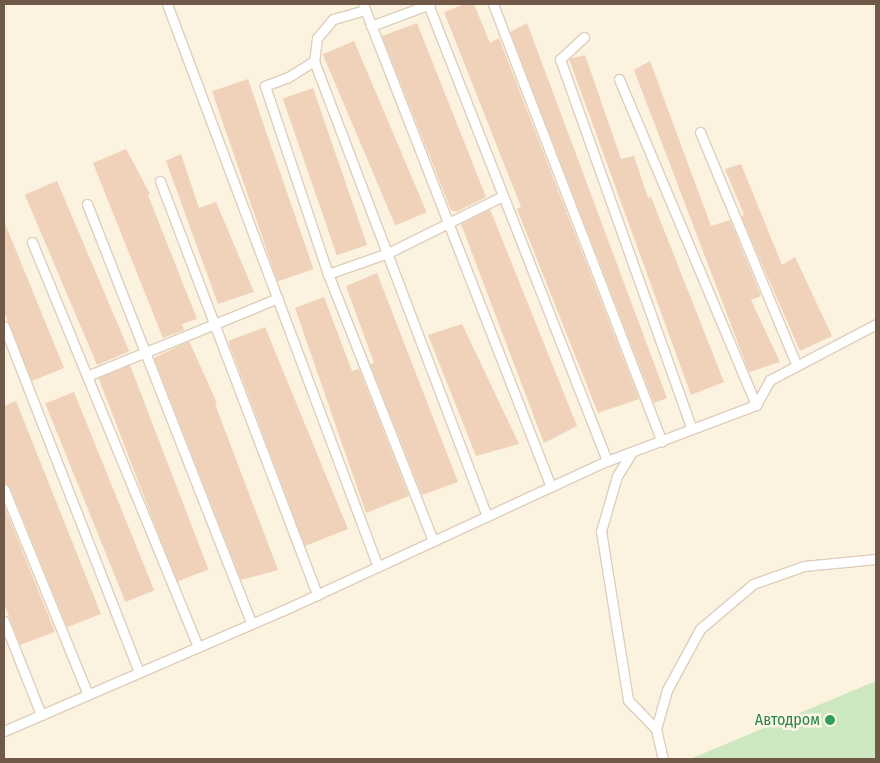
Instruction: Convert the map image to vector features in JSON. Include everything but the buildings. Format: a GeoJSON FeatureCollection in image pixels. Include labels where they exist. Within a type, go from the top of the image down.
{"type":"FeatureCollection","features":[{"type":"Feature","properties":{"kind":"lane"},"geometry":{"type":"LineString","coordinates":[[167,4],[378,567]]}},
{"type":"Feature","properties":{"kind":"lane"},"geometry":{"type":"LineString","coordinates":[[372,26],[429,4],[607,461]]}},
{"type":"Feature","properties":{"kind":"lane"},"geometry":{"type":"LineString","coordinates":[[493,4],[662,441]]}},
{"type":"Feature","properties":{"kind":"lane"},"geometry":{"type":"LineString","coordinates":[[488,516],[314,61],[317,38],[333,19],[364,7],[551,487]]}},
{"type":"Feature","properties":{"kind":"lane"},"geometry":{"type":"LineString","coordinates":[[584,37],[560,59],[692,429]]}},
{"type":"Feature","properties":{"kind":"lane"},"geometry":{"type":"LineString","coordinates":[[314,61],[288,77],[265,86],[328,274],[433,542]]}},
{"type":"Feature","properties":{"kind":"lane"},"geometry":{"type":"LineString","coordinates":[[619,79],[756,405]]}},
{"type":"Feature","properties":{"kind":"lane"},"geometry":{"type":"LineString","coordinates":[[700,132],[797,366]]}},
{"type":"Feature","properties":{"kind":"lane"},"geometry":{"type":"LineString","coordinates":[[160,181],[317,595]]}},
{"type":"Feature","properties":{"kind":"lane"},"geometry":{"type":"LineString","coordinates":[[328,274],[388,253],[503,196]]}},
{"type":"Feature","properties":{"kind":"lane"},"geometry":{"type":"LineString","coordinates":[[87,204],[252,624]]}},
{"type":"Feature","properties":{"kind":"lane"},"geometry":{"type":"LineString","coordinates":[[32,242],[198,647]]}},
{"type":"Feature","properties":{"kind":"lane"},"geometry":{"type":"LineString","coordinates":[[87,376],[278,298]]}},
{"type":"Feature","properties":{"kind":"lane"},"geometry":{"type":"LineString","coordinates":[[4,731],[317,595],[607,461],[756,405],[770,380],[876,324]]}},
{"type":"Feature","properties":{"kind":"lane"},"geometry":{"type":"LineString","coordinates":[[4,326],[139,673]]}},
{"type":"Feature","properties":{"kind":"lane"},"geometry":{"type":"LineString","coordinates":[[632,452],[618,476],[601,531],[628,700],[656,729],[664,759]]}},
{"type":"Feature","properties":{"kind":"lane"},"geometry":{"type":"LineString","coordinates":[[4,489],[88,694]]}},
{"type":"Feature","properties":{"kind":"lane"},"geometry":{"type":"LineString","coordinates":[[656,729],[667,690],[700,629],[753,584],[804,566],[876,559]]}},
{"type":"Feature","properties":{"kind":"lane"},"geometry":{"type":"LineString","coordinates":[[4,621],[41,715]]}},
{"type":"Feature","properties":{"kind":"green space","name":"Автодром"},"geometry":{"type":"Polygon","coordinates":[[[876,681],[876,759],[690,759],[876,681]]]}},
{"type":"Feature","properties":{"kind":"place","name":"Автодром"},"geometry":{"type":"Point","coordinates":[830,720]}}]}
